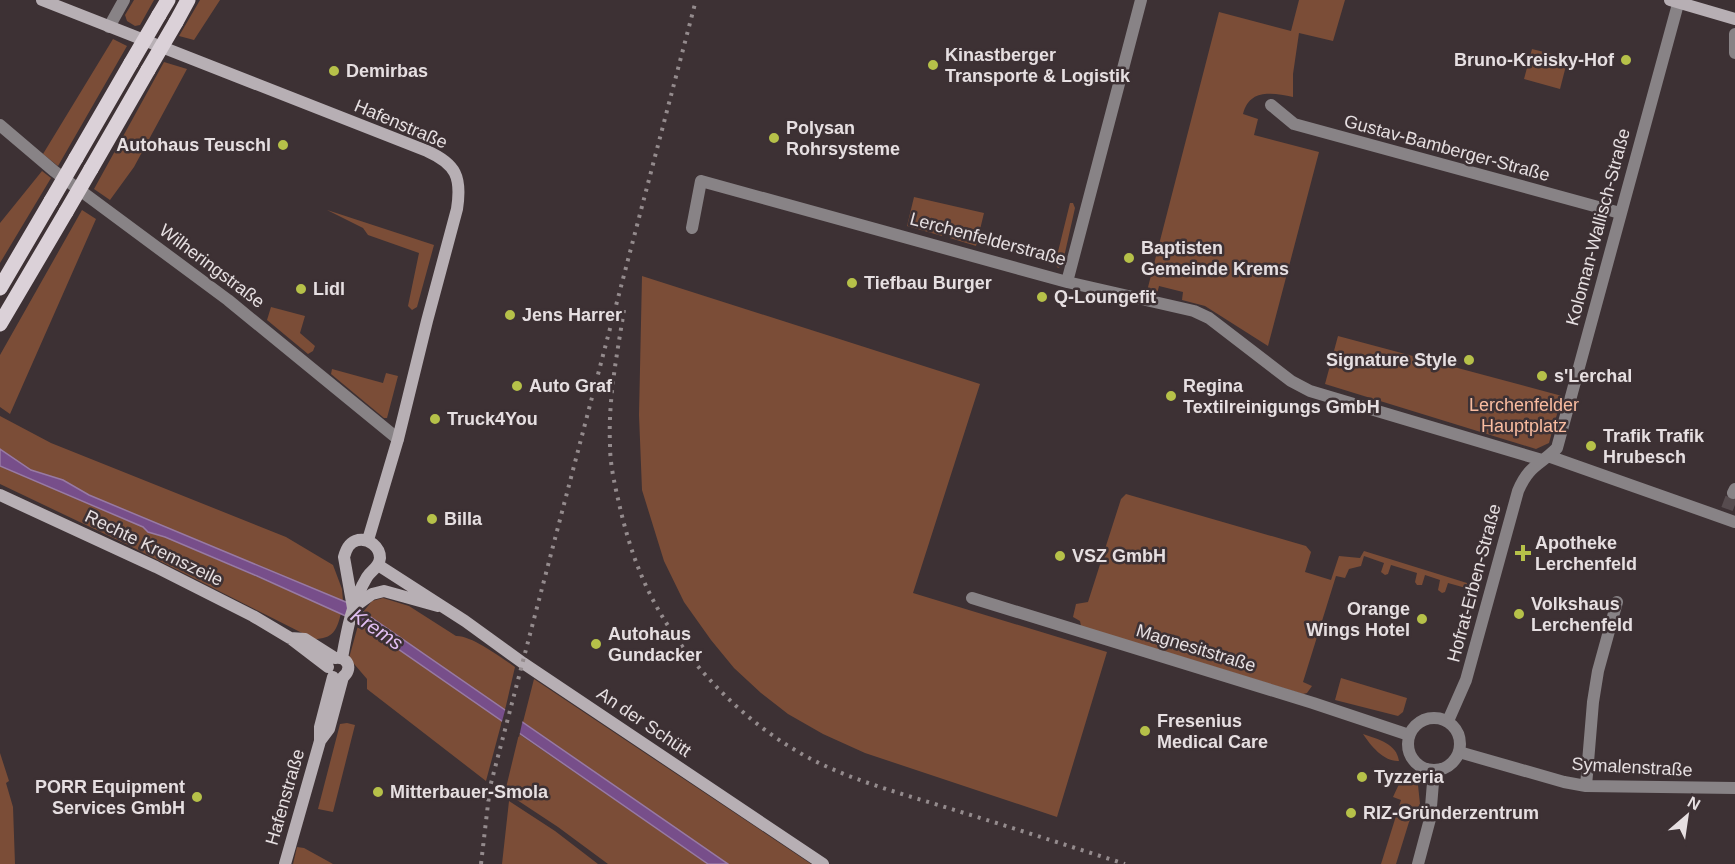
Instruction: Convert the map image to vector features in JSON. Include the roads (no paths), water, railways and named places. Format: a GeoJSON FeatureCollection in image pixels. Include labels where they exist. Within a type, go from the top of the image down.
{"type":"FeatureCollection","features":[{"type":"Feature","properties":{"kind":"main road"},"geometry":{"type":"LineString","coordinates":[[0,288],[168,0]]}},
{"type":"Feature","properties":{"kind":"main road"},"geometry":{"type":"LineString","coordinates":[[0,324],[188,0]]}},
{"type":"Feature","properties":{"kind":"street","name":"Hafenstraße"},"geometry":{"type":"LineString","coordinates":[[42,0],[427,151],[451,165],[458,179],[460,192],[457,209],[398,439],[368,540]]}},
{"type":"Feature","properties":{"kind":"street"},"geometry":{"type":"LineString","coordinates":[[109,27],[124,0]]}},
{"type":"Feature","properties":{"kind":"street","name":"Lerchenfelderstraße"},"geometry":{"type":"LineString","coordinates":[[692,228],[702,181],[1067,282],[1141,0]]}},
{"type":"Feature","properties":{"kind":"street"},"geometry":{"type":"LineString","coordinates":[[1674,2],[1735,19]]}},
{"type":"Feature","properties":{"kind":"street","name":"Koloman-Wallisch-Straße"},"geometry":{"type":"LineString","coordinates":[[1545,458],[1557,448],[1559,442],[1674,2]]}},
{"type":"Feature","properties":{"kind":"street"},"geometry":{"type":"LineString","coordinates":[[1735,34],[1735,53]]}},
{"type":"Feature","properties":{"kind":"street","name":"Gustav-Bamberger-Straße"},"geometry":{"type":"LineString","coordinates":[[1271,105],[1294,124],[1620,213]]}},
{"type":"Feature","properties":{"kind":"street","name":"Wilheringstraße"},"geometry":{"type":"LineString","coordinates":[[0,125],[54,171],[228,300],[398,439]]}},
{"type":"Feature","properties":{"kind":"street"},"geometry":{"type":"LineString","coordinates":[[1067,282],[1194,311],[1209,318],[1291,381],[1310,391],[1545,458],[1728,516]]}},
{"type":"Feature","properties":{"kind":"street","name":"Hofrat-Erben-Straße"},"geometry":{"type":"LineString","coordinates":[[1448,721],[1466,680],[1518,491],[1532,467],[1545,458]]}},
{"type":"Feature","properties":{"kind":"street","name":"Rechte Kremszeile"},"geometry":{"type":"LineString","coordinates":[[0,495],[156,567],[253,616],[290,638],[305,639],[337,665]]}},
{"type":"Feature","properties":{"kind":"street"},"geometry":{"type":"LineString","coordinates":[[366,579],[347,570],[344,557],[348,546],[360,540],[368,540],[378,550],[380,558],[378,565]]}},
{"type":"Feature","properties":{"kind":"street","name":"Hafenstraße"},"geometry":{"type":"LineString","coordinates":[[285,864],[320,741],[320,727],[353,608],[366,579],[378,565]]}},
{"type":"Feature","properties":{"kind":"street","name":"An der Schütt"},"geometry":{"type":"LineString","coordinates":[[378,565],[447,608],[523,663],[823,864]]}},
{"type":"Feature","properties":{"kind":"street","name":"Hafenstraße"},"geometry":{"type":"LineString","coordinates":[[347,570],[353,608]]}},
{"type":"Feature","properties":{"kind":"street","name":"An der Schütt"},"geometry":{"type":"LineString","coordinates":[[353,608],[378,592],[390,592],[447,608]]}},
{"type":"Feature","properties":{"kind":"street","name":"Magnesitstraße"},"geometry":{"type":"LineString","coordinates":[[972,598],[1313,703],[1409,735]]}},
{"type":"Feature","properties":{"kind":"street"},"geometry":{"type":"LineString","coordinates":[[1586,786],[1598,671],[1617,602]]}},
{"type":"Feature","properties":{"kind":"street"},"geometry":{"type":"LineString","coordinates":[[1437,717],[1448,721],[1456,729],[1460,740],[1459,752],[1454,761],[1445,768],[1434,770],[1423,767],[1413,760],[1408,748],[1409,735],[1415,725],[1425,718],[1437,717]]}},
{"type":"Feature","properties":{"kind":"street","name":"Symalenstraße"},"geometry":{"type":"LineString","coordinates":[[1459,752],[1564,782],[1586,786],[1735,788]]}},
{"type":"Feature","properties":{"kind":"street"},"geometry":{"type":"LineString","coordinates":[[1418,864],[1431,819],[1434,770]]}},
{"type":"Feature","properties":{"kind":"water","name":"Krems"},"geometry":{"type":"Polygon","coordinates":[[[0,449],[31,470],[63,480],[89,495],[353,605],[728,864],[708,864],[359,622],[0,466],[0,449]]]}},
{"type":"Feature","properties":{"kind":"tunnel"},"geometry":{"type":"LineString","coordinates":[[1727,509],[1733,493]]}},
{"type":"Feature","properties":{"kind":"railway"},"geometry":{"type":"LineString","coordinates":[[481,864],[490,787],[696,0]]}},
{"type":"Feature","properties":{"kind":"railway"},"geometry":{"type":"LineString","coordinates":[[624,310],[610,411],[611,462],[621,512],[634,557],[653,601],[689,656],[711,682],[761,727],[815,761],[880,787],[1125,864]]}},
{"type":"Feature","properties":{"kind":"place","name":"Bruno-Kreisky-Hof"},"geometry":{"type":"Point","coordinates":[1626,60]}},
{"type":"Feature","properties":{"kind":"place","name":"Kinastberger Transporte & Logistik"},"geometry":{"type":"Point","coordinates":[933,65]}},
{"type":"Feature","properties":{"kind":"place","name":"Demirbas"},"geometry":{"type":"Point","coordinates":[334,71]}},
{"type":"Feature","properties":{"kind":"place","name":"Polysan Rohrsysteme"},"geometry":{"type":"Point","coordinates":[774,138]}},
{"type":"Feature","properties":{"kind":"place","name":"Autohaus Teuschl"},"geometry":{"type":"Point","coordinates":[283,145]}},
{"type":"Feature","properties":{"kind":"place","name":"Baptisten Gemeinde Krems"},"geometry":{"type":"Point","coordinates":[1129,258]}},
{"type":"Feature","properties":{"kind":"place","name":"Tiefbau Burger"},"geometry":{"type":"Point","coordinates":[852,283]}},
{"type":"Feature","properties":{"kind":"place","name":"Lidl"},"geometry":{"type":"Point","coordinates":[301,289]}},
{"type":"Feature","properties":{"kind":"place","name":"Q-Loungefit"},"geometry":{"type":"Point","coordinates":[1042,297]}},
{"type":"Feature","properties":{"kind":"place","name":"Jens Harrer"},"geometry":{"type":"Point","coordinates":[510,315]}},
{"type":"Feature","properties":{"kind":"place","name":"Signature Style"},"geometry":{"type":"Point","coordinates":[1469,360]}},
{"type":"Feature","properties":{"kind":"place","name":"s'Lerchal"},"geometry":{"type":"Point","coordinates":[1542,376]}},
{"type":"Feature","properties":{"kind":"place","name":"Auto Graf"},"geometry":{"type":"Point","coordinates":[517,386]}},
{"type":"Feature","properties":{"kind":"place","name":"Regina Textilreinigungs GmbH"},"geometry":{"type":"Point","coordinates":[1171,396]}},
{"type":"Feature","properties":{"kind":"place","name":"Truck4You"},"geometry":{"type":"Point","coordinates":[435,419]}},
{"type":"Feature","properties":{"kind":"place","name":"Trafik Trafik Hrubesch"},"geometry":{"type":"Point","coordinates":[1591,446]}},
{"type":"Feature","properties":{"kind":"place","name":"Billa"},"geometry":{"type":"Point","coordinates":[432,519]}},
{"type":"Feature","properties":{"kind":"place","name":"Apotheke Lerchenfeld"},"geometry":{"type":"Point","coordinates":[1523,553]}},
{"type":"Feature","properties":{"kind":"place","name":"VSZ GmbH"},"geometry":{"type":"Point","coordinates":[1060,556]}},
{"type":"Feature","properties":{"kind":"place","name":"Volkshaus Lerchenfeld"},"geometry":{"type":"Point","coordinates":[1519,614]}},
{"type":"Feature","properties":{"kind":"place","name":"Orange Wings Hotel"},"geometry":{"type":"Point","coordinates":[1422,619]}},
{"type":"Feature","properties":{"kind":"place","name":"Autohaus Gundacker"},"geometry":{"type":"Point","coordinates":[596,644]}},
{"type":"Feature","properties":{"kind":"place","name":"Fresenius Medical Care"},"geometry":{"type":"Point","coordinates":[1145,731]}},
{"type":"Feature","properties":{"kind":"place","name":"Tyzzeria"},"geometry":{"type":"Point","coordinates":[1362,777]}},
{"type":"Feature","properties":{"kind":"place","name":"Mitterbauer-Smola"},"geometry":{"type":"Point","coordinates":[378,792]}},
{"type":"Feature","properties":{"kind":"place","name":"PORR Equipment Services GmbH"},"geometry":{"type":"Point","coordinates":[197,797]}},
{"type":"Feature","properties":{"kind":"place","name":"RIZ-Gründerzentrum"},"geometry":{"type":"Point","coordinates":[1351,813]}},
{"type":"Feature","properties":{"kind":"park label","name":"Lerchenfelder Hauptplatz"},"geometry":{"type":"Point","coordinates":[1524,415]}}]}
